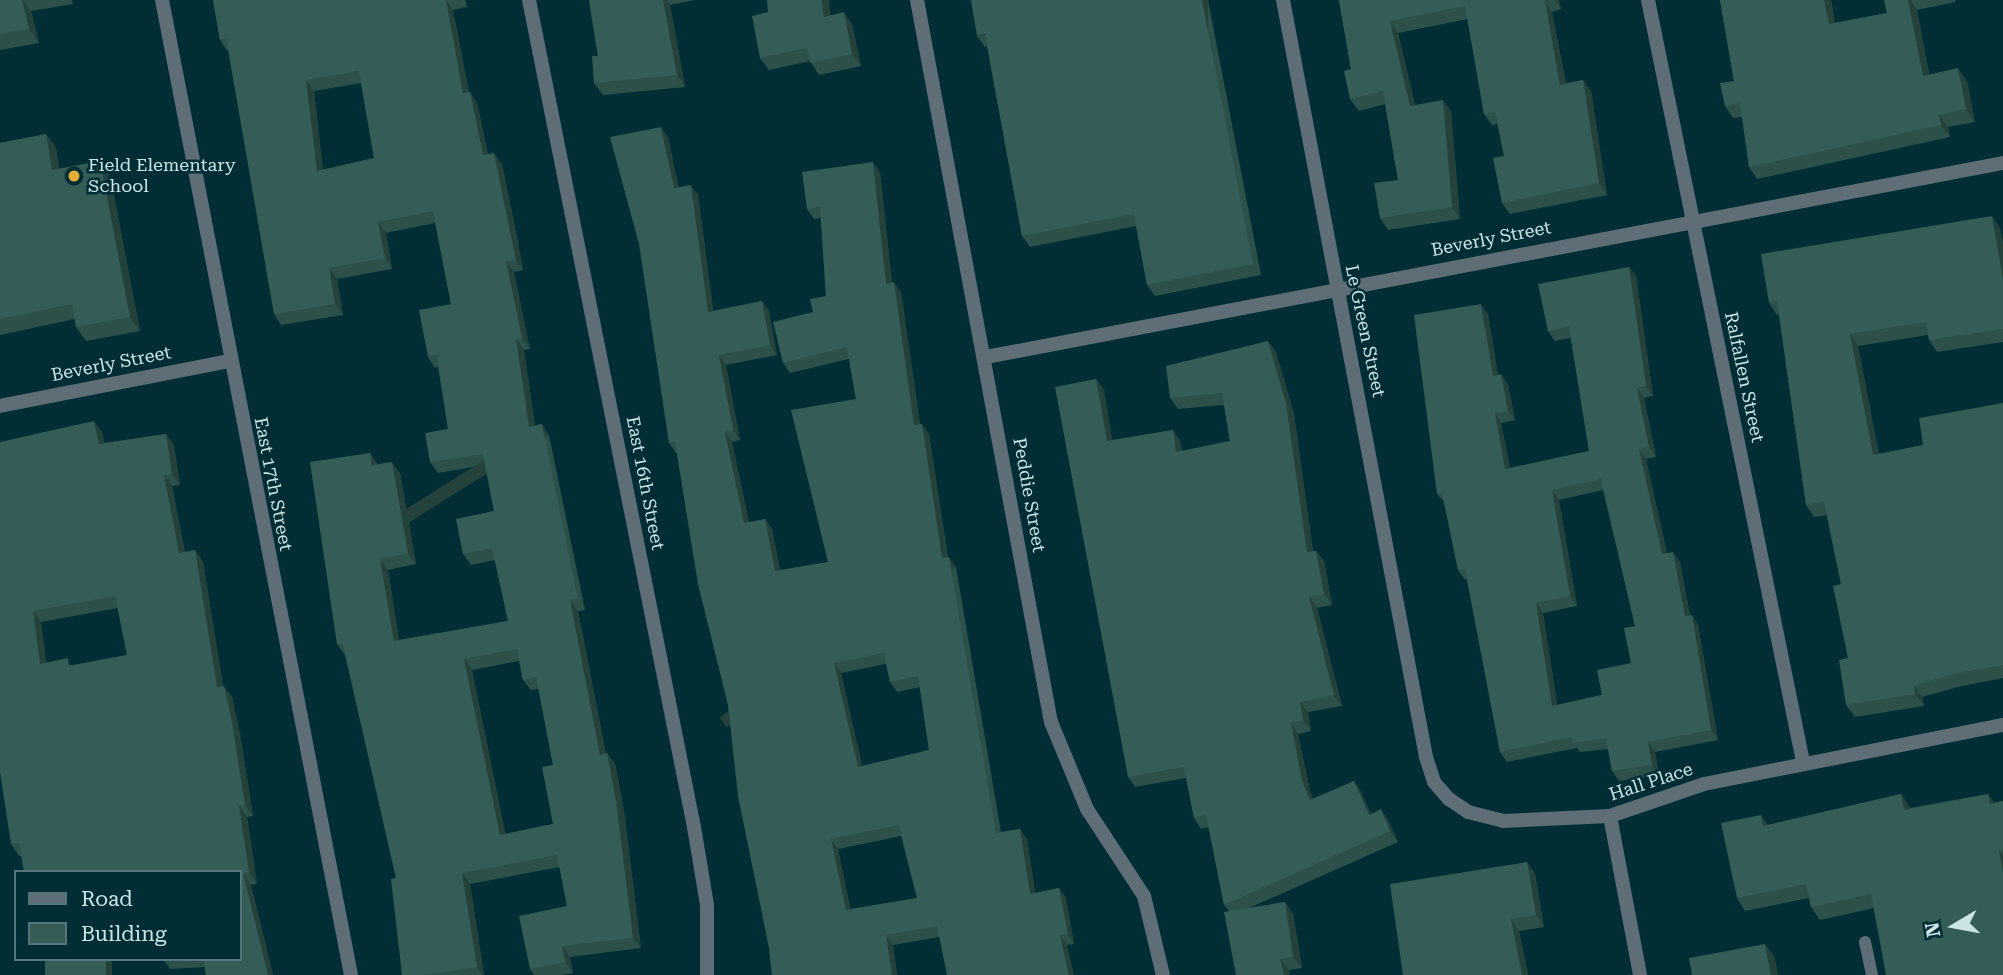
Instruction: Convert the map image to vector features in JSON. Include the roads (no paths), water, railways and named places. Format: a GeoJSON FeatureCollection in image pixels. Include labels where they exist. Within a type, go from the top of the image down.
{"type":"FeatureCollection","features":[{"type":"Feature","properties":{"kind":"street","name":"East 17th Street"},"geometry":{"type":"LineString","coordinates":[[162,0],[229,361],[351,975]]}},
{"type":"Feature","properties":{"kind":"street","name":"East 16th Street"},"geometry":{"type":"LineString","coordinates":[[529,0],[694,827],[707,905],[708,975]]}},
{"type":"Feature","properties":{"kind":"street","name":"Peddie Street"},"geometry":{"type":"LineString","coordinates":[[917,0],[986,357],[1051,722],[1087,809],[1144,895],[1163,975]]}},
{"type":"Feature","properties":{"kind":"street","name":"Le Green Street"},"geometry":{"type":"LineString","coordinates":[[1283,0],[1410,670]]}},
{"type":"Feature","properties":{"kind":"street","name":"Ralfallen Street"},"geometry":{"type":"LineString","coordinates":[[1648,0],[1803,762]]}},
{"type":"Feature","properties":{"kind":"street","name":"Beverly Street"},"geometry":{"type":"LineString","coordinates":[[986,357],[1692,219],[1729,218],[2003,163]]}},
{"type":"Feature","properties":{"kind":"street","name":"Beverly Street"},"geometry":{"type":"LineString","coordinates":[[0,405],[229,361]]}},
{"type":"Feature","properties":{"kind":"street","name":"Hall Place"},"geometry":{"type":"LineString","coordinates":[[1410,670],[1434,782],[1449,799],[1468,812],[1503,821],[1610,816],[1703,784],[2003,724]]}},
{"type":"Feature","properties":{"kind":"street"},"geometry":{"type":"LineString","coordinates":[[1610,816],[1640,975]]}},
{"type":"Feature","properties":{"kind":"lane"},"geometry":{"type":"LineString","coordinates":[[1865,942],[1872,975]]}},
{"type":"Feature","properties":{"kind":"place","name":"Field Elementary School"},"geometry":{"type":"Point","coordinates":[74,176]}}]}
